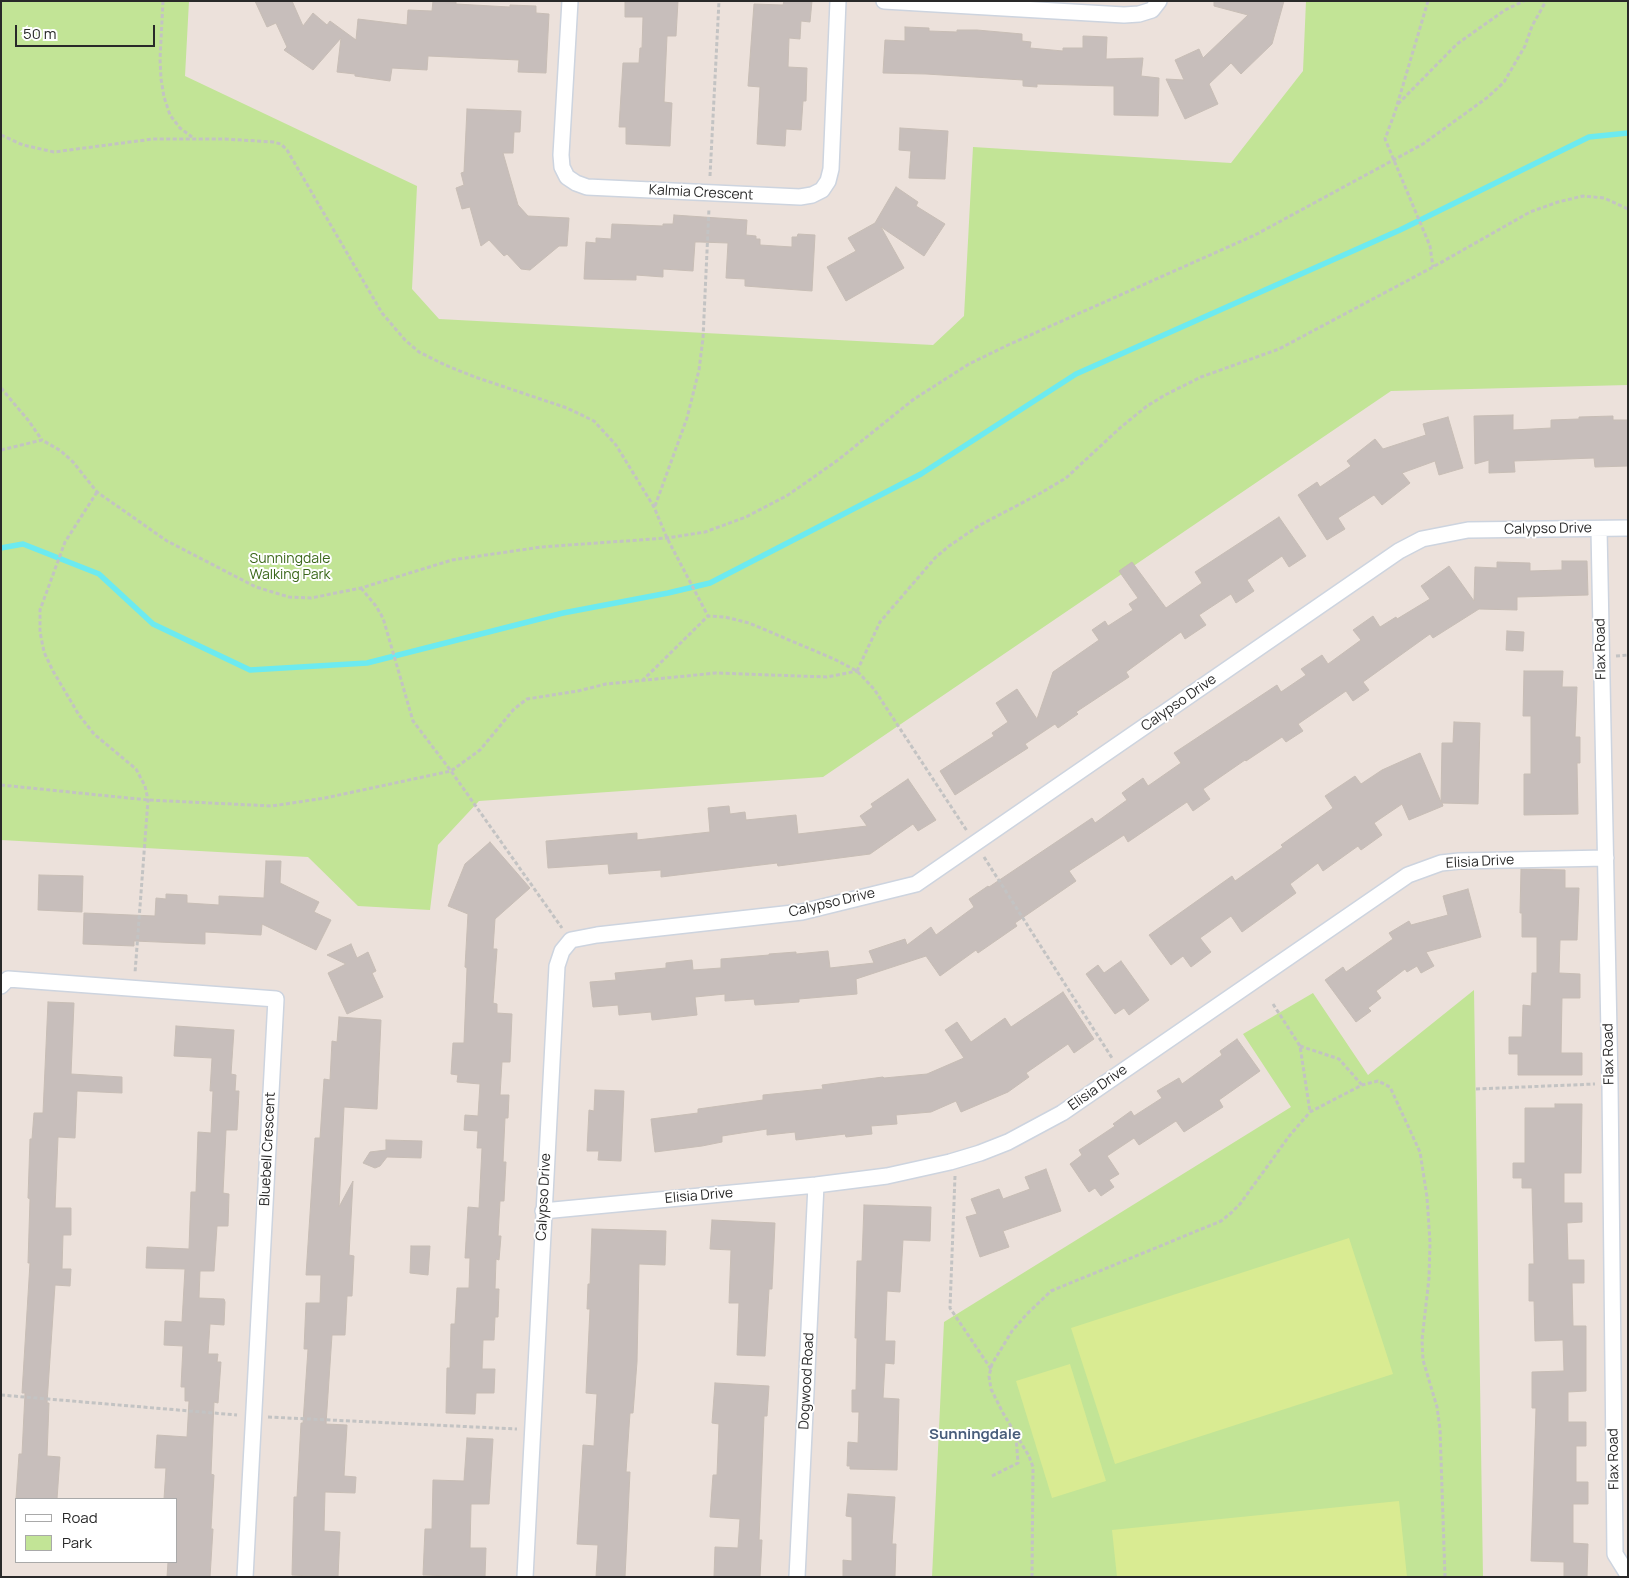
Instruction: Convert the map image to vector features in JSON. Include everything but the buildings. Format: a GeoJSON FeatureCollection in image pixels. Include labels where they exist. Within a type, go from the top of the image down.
{"type":"FeatureCollection","features":[{"type":"Feature","properties":{"kind":"street","name":"Kalmia Crescent"},"geometry":{"type":"LineString","coordinates":[[570,1],[561,155],[562,167],[567,177],[587,187],[800,197],[812,195],[822,190],[828,181],[831,169],[838,1]]}},
{"type":"Feature","properties":{"kind":"street"},"geometry":{"type":"LineString","coordinates":[[884,1],[1124,15],[1139,14],[1152,10],[1159,1]]}},
{"type":"Feature","properties":{"kind":"street","name":"Calypso Drive"},"geometry":{"type":"LineString","coordinates":[[525,1577],[557,966],[562,951],[572,940],[597,935],[802,912],[916,884],[1399,551],[1422,539],[1468,530],[1628,528]]}},
{"type":"Feature","properties":{"kind":"street","name":"Flax Road"},"geometry":{"type":"LineString","coordinates":[[1599,529],[1610,1084],[1614,1554],[1628,1575]]}},
{"type":"Feature","properties":{"kind":"street","name":"Elisia Drive"},"geometry":{"type":"LineString","coordinates":[[543,1211],[816,1185],[887,1176],[956,1161],[1008,1142],[1062,1113],[1408,875],[1441,863],[1459,861],[1606,858]]}},
{"type":"Feature","properties":{"kind":"street","name":"Bluebell Crescent"},"geometry":{"type":"LineString","coordinates":[[1,986],[8,979],[276,999],[245,1577]]}},
{"type":"Feature","properties":{"kind":"street","name":"Dogwood Road"},"geometry":{"type":"LineString","coordinates":[[797,1577],[816,1185]]}},
{"type":"Feature","properties":{"kind":"path"},"geometry":{"type":"LineString","coordinates":[[163,1],[160,59],[164,98],[170,115],[180,128],[194,138]]}},
{"type":"Feature","properties":{"kind":"path"},"geometry":{"type":"LineString","coordinates":[[654,507],[687,418],[703,338],[719,1]]}},
{"type":"Feature","properties":{"kind":"path"},"geometry":{"type":"LineString","coordinates":[[1428,1],[1385,139],[1430,246],[1434,267]]}},
{"type":"Feature","properties":{"kind":"path"},"geometry":{"type":"LineString","coordinates":[[1397,104],[1457,44],[1505,10],[1524,1]]}},
{"type":"Feature","properties":{"kind":"path"},"geometry":{"type":"LineString","coordinates":[[1,388],[42,440],[61,451],[73,462],[97,492],[167,541],[256,586],[289,597],[311,598],[361,588],[452,560],[541,547],[667,538],[705,532],[746,517],[788,495],[876,431],[914,399],[969,364],[1255,235],[1423,144],[1488,97],[1504,82],[1525,46],[1532,26],[1546,1]]}},
{"type":"Feature","properties":{"kind":"path"},"geometry":{"type":"LineString","coordinates":[[1,135],[30,147],[54,152],[153,139],[194,138],[281,144],[287,150],[382,313],[405,340],[419,352],[445,365],[567,408],[594,421],[616,446],[654,507],[667,538],[708,616]]}},
{"type":"Feature","properties":{"kind":"path"},"geometry":{"type":"LineString","coordinates":[[857,670],[880,622],[935,558],[974,529],[1066,478],[1121,427],[1147,406],[1182,385],[1279,349],[1434,267],[1530,212],[1583,196],[1614,201],[1628,209]]}},
{"type":"Feature","properties":{"kind":"path"},"geometry":{"type":"LineString","coordinates":[[1,450],[42,440]]}},
{"type":"Feature","properties":{"kind":"path"},"geometry":{"type":"LineString","coordinates":[[97,492],[65,542],[40,610],[40,632],[44,652],[52,671],[80,715],[94,734],[136,769],[145,786],[148,800],[134,989]]}},
{"type":"Feature","properties":{"kind":"path"},"geometry":{"type":"LineString","coordinates":[[361,588],[376,606],[388,633],[413,721],[572,940]]}},
{"type":"Feature","properties":{"kind":"path"},"geometry":{"type":"LineString","coordinates":[[642,681],[708,616],[725,617],[749,623],[857,670],[874,689],[1122,1072]]}},
{"type":"Feature","properties":{"kind":"path"},"geometry":{"type":"LineString","coordinates":[[1,785],[148,800],[272,806],[324,798],[451,771],[480,750],[514,709],[528,699],[578,691],[606,684],[716,673],[827,677],[857,670]]}},
{"type":"Feature","properties":{"kind":"path"},"geometry":{"type":"LineString","coordinates":[[1273,1004],[1300,1046],[1310,1112]]}},
{"type":"Feature","properties":{"kind":"path"},"geometry":{"type":"LineString","coordinates":[[1300,1046],[1339,1060],[1362,1085]]}},
{"type":"Feature","properties":{"kind":"path"},"geometry":{"type":"LineString","coordinates":[[1032,1577],[1033,1467],[1029,1456],[991,1389],[989,1376],[1001,1348],[1012,1331],[1051,1291],[1221,1221],[1240,1204],[1290,1135],[1310,1112],[1362,1085],[1378,1081],[1390,1087],[1420,1152],[1427,1197],[1430,1242],[1429,1278],[1422,1340],[1423,1360],[1437,1407],[1440,1429],[1445,1577]]}},
{"type":"Feature","properties":{"kind":"path"},"geometry":{"type":"LineString","coordinates":[[1476,1089],[1610,1084]]}},
{"type":"Feature","properties":{"kind":"path"},"geometry":{"type":"LineString","coordinates":[[956,1161],[950,1308],[991,1369]]}},
{"type":"Feature","properties":{"kind":"path"},"geometry":{"type":"LineString","coordinates":[[992,1476],[1018,1463],[1016,1436]]}},
{"type":"Feature","properties":{"kind":"green space","name":"Sunningdale Walking Park"},"geometry":{"type":"Polygon","coordinates":[[[1,1],[189,1],[185,76],[417,186],[412,289],[439,319],[933,345],[964,316],[973,147],[1231,163],[1303,71],[1306,1],[1628,1],[1628,385],[1391,391],[823,777],[479,801],[438,845],[430,910],[358,906],[308,857],[1,840],[1,1]]]}},
{"type":"Feature","properties":{"kind":"green space"},"geometry":{"type":"Polygon","coordinates":[[[1474,990],[1483,1577],[932,1577],[944,1322],[1291,1107],[1243,1034],[1313,993],[1368,1075],[1474,990]]]}},
{"type":"Feature","properties":{"kind":"green space"},"geometry":{"type":"Polygon","coordinates":[[[1349,1238],[1393,1374],[1115,1464],[1071,1328],[1349,1238]]]}},
{"type":"Feature","properties":{"kind":"green space"},"geometry":{"type":"Polygon","coordinates":[[[1070,1364],[1106,1481],[1052,1498],[1016,1381],[1070,1364]]]}},
{"type":"Feature","properties":{"kind":"green space"},"geometry":{"type":"Polygon","coordinates":[[[1399,1501],[1407,1577],[1117,1577],[1112,1530],[1399,1501]]]}},
{"type":"Feature","properties":{"kind":"waterway"},"geometry":{"type":"LineString","coordinates":[[1,548],[23,544],[99,574],[153,624],[250,670],[367,663],[563,613],[710,583],[921,474],[1076,374],[1400,230],[1589,137],[1628,133]]}},
{"type":"Feature","properties":{"kind":"district","name":"Sunningdale"},"geometry":{"type":"Point","coordinates":[975,1435]}}]}
